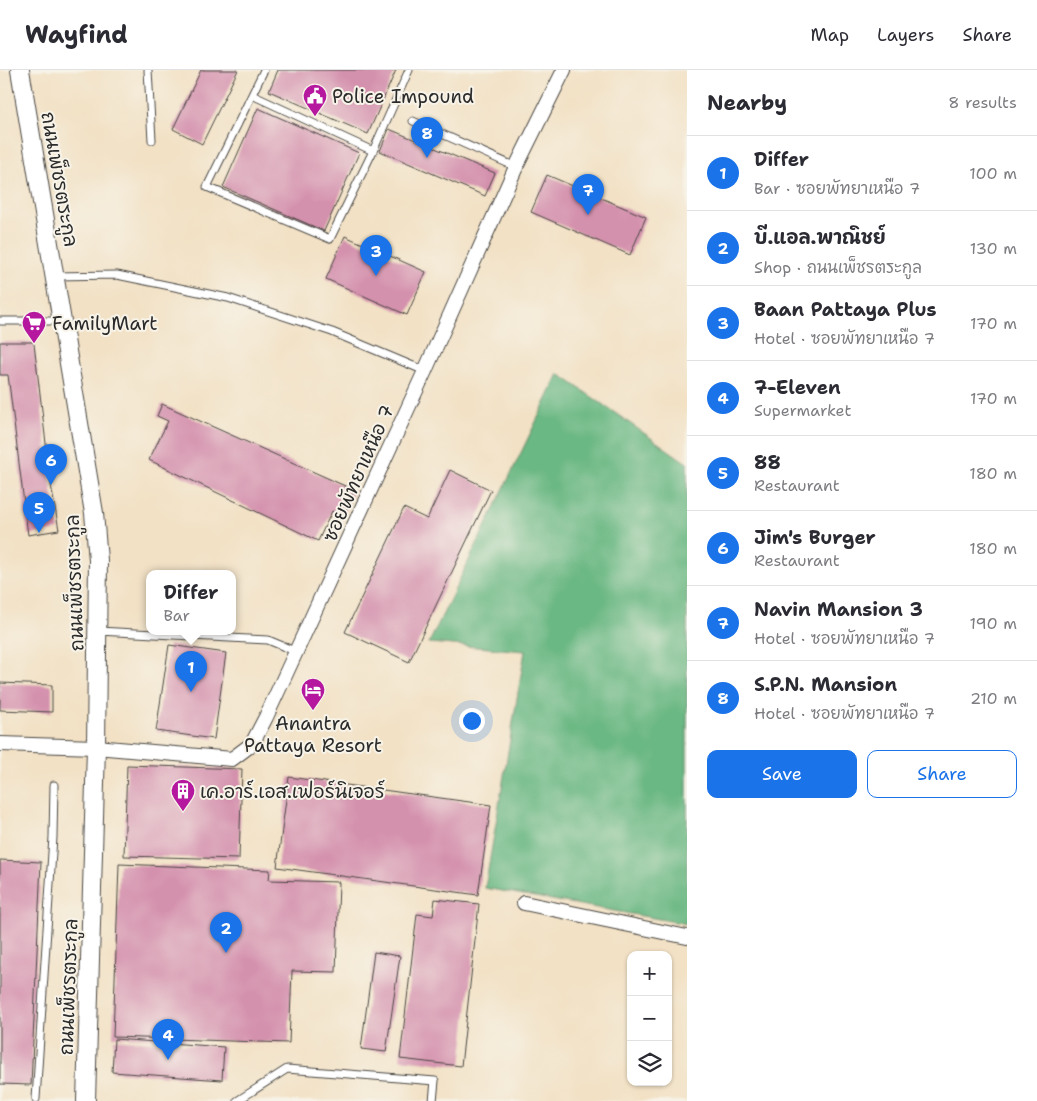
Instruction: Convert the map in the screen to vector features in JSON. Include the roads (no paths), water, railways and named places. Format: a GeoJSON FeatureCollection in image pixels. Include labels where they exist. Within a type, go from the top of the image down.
{"type":"FeatureCollection","features":[{"type":"Feature","properties":{"kind":"street","name":"ถนนเพ็ชรตระกูล"},"geometry":{"type":"LineString","coordinates":[[20,70],[94,513],[98,560],[96,747],[86,1101]]}},
{"type":"Feature","properties":{"kind":"street","name":"ซอยพัทยาเหนือ 7"},"geometry":{"type":"LineString","coordinates":[[0,744],[96,747],[232,759],[252,744],[297,652],[516,167],[564,70]]}},
{"type":"Feature","properties":{"kind":"street"},"geometry":{"type":"LineString","coordinates":[[524,903],[687,937]]}},
{"type":"Feature","properties":{"kind":"lane"},"geometry":{"type":"LineString","coordinates":[[148,70],[152,140]]}},
{"type":"Feature","properties":{"kind":"lane"},"geometry":{"type":"LineString","coordinates":[[264,70],[207,187],[330,239],[374,150],[409,70]]}},
{"type":"Feature","properties":{"kind":"lane"},"geometry":{"type":"LineString","coordinates":[[252,95],[374,150]]}},
{"type":"Feature","properties":{"kind":"lane"},"geometry":{"type":"LineString","coordinates":[[413,121],[516,167]]}},
{"type":"Feature","properties":{"kind":"lane"},"geometry":{"type":"LineString","coordinates":[[55,276],[117,275],[228,298],[332,332],[425,371]]}},
{"type":"Feature","properties":{"kind":"lane"},"geometry":{"type":"LineString","coordinates":[[0,320],[61,321]]}},
{"type":"Feature","properties":{"kind":"lane"},"geometry":{"type":"LineString","coordinates":[[97,631],[146,634]]}},
{"type":"Feature","properties":{"kind":"lane"},"geometry":{"type":"LineString","coordinates":[[173,635],[268,640],[297,652]]}},
{"type":"Feature","properties":{"kind":"lane"},"geometry":{"type":"LineString","coordinates":[[36,1099],[53,837],[54,785]]}},
{"type":"Feature","properties":{"kind":"lane"},"geometry":{"type":"LineString","coordinates":[[237,1101],[287,1069],[435,1081],[433,1101]]}},
{"type":"Feature","properties":{"kind":"place","name":"Police Impound"},"geometry":{"type":"Point","coordinates":[315,117]}},
{"type":"Feature","properties":{"kind":"place","name":"S.P.N. Mansion"},"geometry":{"type":"Point","coordinates":[427,158]}},
{"type":"Feature","properties":{"kind":"place","name":"Navin Mansion 3"},"geometry":{"type":"Point","coordinates":[588,215]}},
{"type":"Feature","properties":{"kind":"place","name":"Baan Pattaya Plus"},"geometry":{"type":"Point","coordinates":[376,276]}},
{"type":"Feature","properties":{"kind":"place","name":"FamilyMart"},"geometry":{"type":"Point","coordinates":[34,344]}},
{"type":"Feature","properties":{"kind":"place","name":"Jim's Burger"},"geometry":{"type":"Point","coordinates":[51,485]}},
{"type":"Feature","properties":{"kind":"place","name":"88"},"geometry":{"type":"Point","coordinates":[39,533]}},
{"type":"Feature","properties":{"kind":"place","name":"Differ"},"geometry":{"type":"Point","coordinates":[191,692]}},
{"type":"Feature","properties":{"kind":"place","name":"Anantra Pattaya Resort"},"geometry":{"type":"Point","coordinates":[313,711]}},
{"type":"Feature","properties":{"kind":"place","name":"เค.อาร์.เอส.เฟอร์นิเจอร์"},"geometry":{"type":"Point","coordinates":[183,812]}},
{"type":"Feature","properties":{"kind":"place","name":"บี.แอล.พาณิชย์"},"geometry":{"type":"Point","coordinates":[226,953]}},
{"type":"Feature","properties":{"kind":"place","name":"7-Eleven"},"geometry":{"type":"Point","coordinates":[168,1060]}}]}
